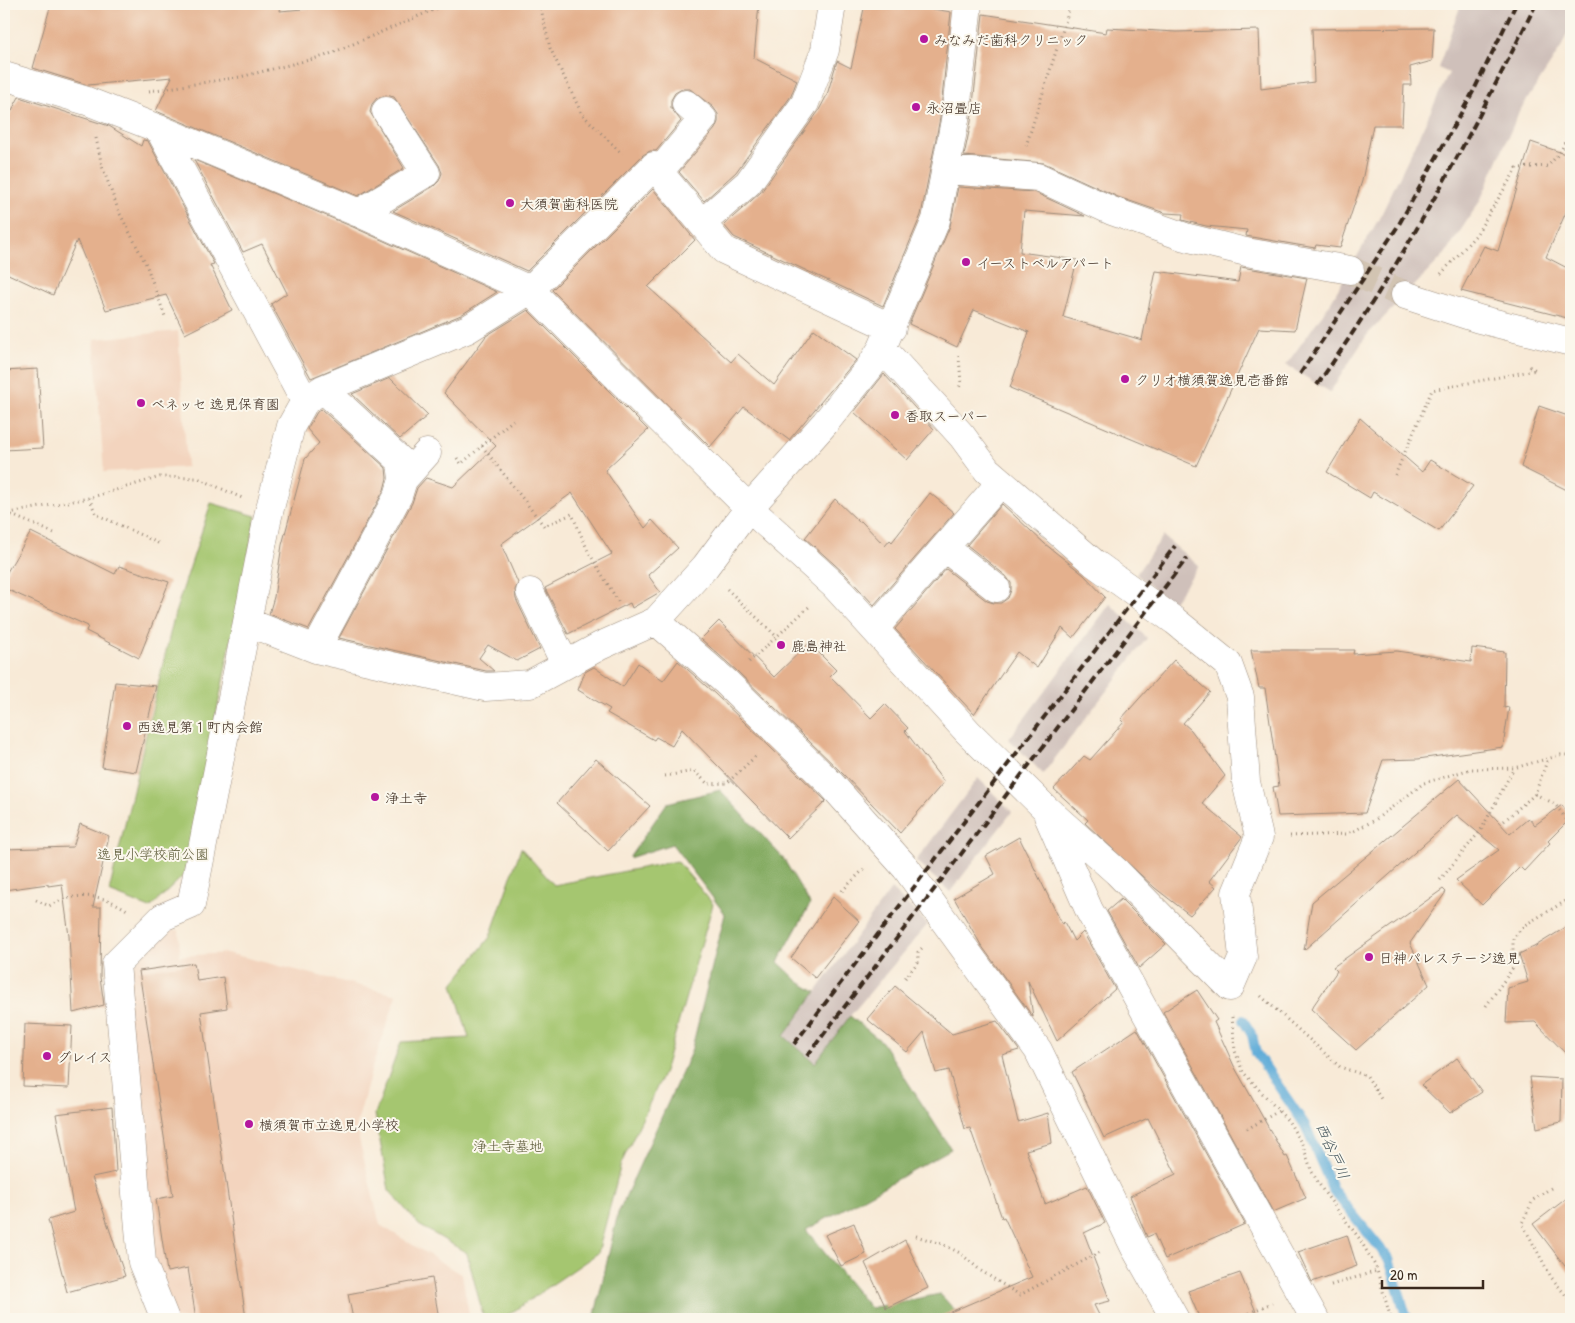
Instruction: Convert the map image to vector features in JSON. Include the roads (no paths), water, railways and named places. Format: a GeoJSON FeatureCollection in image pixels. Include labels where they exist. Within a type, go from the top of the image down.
{"type":"FeatureCollection","features":[{"type":"Feature","properties":{"kind":"street"},"geometry":{"type":"LineString","coordinates":[[702,223],[748,183],[805,102],[825,50],[832,4]]}},
{"type":"Feature","properties":{"kind":"street"},"geometry":{"type":"LineString","coordinates":[[247,622],[316,648],[485,687],[530,684],[565,664],[646,625],[705,567],[748,508],[825,423],[870,368],[887,338],[936,220],[955,120],[968,4]]}},
{"type":"Feature","properties":{"kind":"street"},"geometry":{"type":"LineString","coordinates":[[4,76],[87,101],[159,129],[359,213],[530,290],[748,508],[834,585],[968,732],[1045,808],[1233,980],[1243,957],[1236,893],[1259,837],[1246,782],[1240,697],[1228,664],[1175,621],[1094,563],[987,470],[887,338],[724,250],[702,223],[652,174]]}},
{"type":"Feature","properties":{"kind":"street"},"geometry":{"type":"LineString","coordinates":[[165,1319],[142,1262],[116,964],[162,917],[191,905],[268,516],[291,426],[314,395],[468,329],[530,290],[652,174],[703,119],[686,104]]}},
{"type":"Feature","properties":{"kind":"street"},"geometry":{"type":"LineString","coordinates":[[359,213],[426,173],[386,111]]}},
{"type":"Feature","properties":{"kind":"street"},"geometry":{"type":"LineString","coordinates":[[159,129],[314,395],[401,461],[403,480],[398,496],[316,648]]}},
{"type":"Feature","properties":{"kind":"street"},"geometry":{"type":"LineString","coordinates":[[946,170],[1038,176],[1112,211],[1185,237],[1246,252],[1350,270]]}},
{"type":"Feature","properties":{"kind":"street"},"geometry":{"type":"LineString","coordinates":[[1413,298],[1479,319],[1571,342]]}},
{"type":"Feature","properties":{"kind":"street"},"geometry":{"type":"LineString","coordinates":[[403,480],[427,453]]}},
{"type":"Feature","properties":{"kind":"street"},"geometry":{"type":"LineString","coordinates":[[874,629],[1001,482]]}},
{"type":"Feature","properties":{"kind":"street"},"geometry":{"type":"LineString","coordinates":[[945,548],[996,588]]}},
{"type":"Feature","properties":{"kind":"street"},"geometry":{"type":"LineString","coordinates":[[530,592],[565,664]]}},
{"type":"Feature","properties":{"kind":"street"},"geometry":{"type":"LineString","coordinates":[[646,625],[726,682],[831,784],[906,868],[1038,1050],[1130,1238],[1175,1319]]}},
{"type":"Feature","properties":{"kind":"street"},"geometry":{"type":"LineString","coordinates":[[1045,808],[1089,910],[1315,1319]]}},
{"type":"Feature","properties":{"kind":"waterway","name":"西谷戸川"},"geometry":{"type":"LineString","coordinates":[[1243,1020],[1252,1035],[1256,1053],[1305,1125],[1333,1190],[1389,1259],[1407,1319]]}},
{"type":"Feature","properties":{"kind":"tunnel"},"geometry":{"type":"LineString","coordinates":[[1350,270],[1405,295]]}},
{"type":"Feature","properties":{"kind":"railway"},"geometry":{"type":"LineString","coordinates":[[1300,374],[1398,226],[1474,90],[1516,4]]}},
{"type":"Feature","properties":{"kind":"railway"},"geometry":{"type":"LineString","coordinates":[[1317,385],[1348,340],[1407,246],[1461,150],[1536,4]]}},
{"type":"Feature","properties":{"kind":"railway"},"geometry":{"type":"LineString","coordinates":[[794,1044],[1175,546]]}},
{"type":"Feature","properties":{"kind":"railway"},"geometry":{"type":"LineString","coordinates":[[807,1056],[1187,558]]}},
{"type":"Feature","properties":{"kind":"place","name":"みなみだ歯科クリニック"},"geometry":{"type":"Point","coordinates":[924,39]}},
{"type":"Feature","properties":{"kind":"place","name":"永沼畳店"},"geometry":{"type":"Point","coordinates":[916,107]}},
{"type":"Feature","properties":{"kind":"place","name":"大須賀歯科医院"},"geometry":{"type":"Point","coordinates":[510,203]}},
{"type":"Feature","properties":{"kind":"place","name":"イーストベルアパート"},"geometry":{"type":"Point","coordinates":[966,262]}},
{"type":"Feature","properties":{"kind":"place","name":"クリオ横須賀逸見壱番館"},"geometry":{"type":"Point","coordinates":[1125,379]}},
{"type":"Feature","properties":{"kind":"place","name":"ベネッセ 逸見保育園"},"geometry":{"type":"Point","coordinates":[141,403]}},
{"type":"Feature","properties":{"kind":"place","name":"香取スーパー"},"geometry":{"type":"Point","coordinates":[895,415]}},
{"type":"Feature","properties":{"kind":"place","name":"鹿島神社"},"geometry":{"type":"Point","coordinates":[781,645]}},
{"type":"Feature","properties":{"kind":"place","name":"西逸見第１町内会館"},"geometry":{"type":"Point","coordinates":[127,726]}},
{"type":"Feature","properties":{"kind":"place","name":"浄土寺"},"geometry":{"type":"Point","coordinates":[375,797]}},
{"type":"Feature","properties":{"kind":"place","name":"日神パレステージ逸見"},"geometry":{"type":"Point","coordinates":[1369,957]}},
{"type":"Feature","properties":{"kind":"place","name":"グレイス"},"geometry":{"type":"Point","coordinates":[47,1056]}},
{"type":"Feature","properties":{"kind":"place","name":"横須賀市立逸見小学校"},"geometry":{"type":"Point","coordinates":[249,1124]}},
{"type":"Feature","properties":{"kind":"park label","name":"逸見小学校前公園"},"geometry":{"type":"Point","coordinates":[153,853]}},
{"type":"Feature","properties":{"kind":"park label","name":"浄土寺墓地"},"geometry":{"type":"Point","coordinates":[508,1145]}}]}
